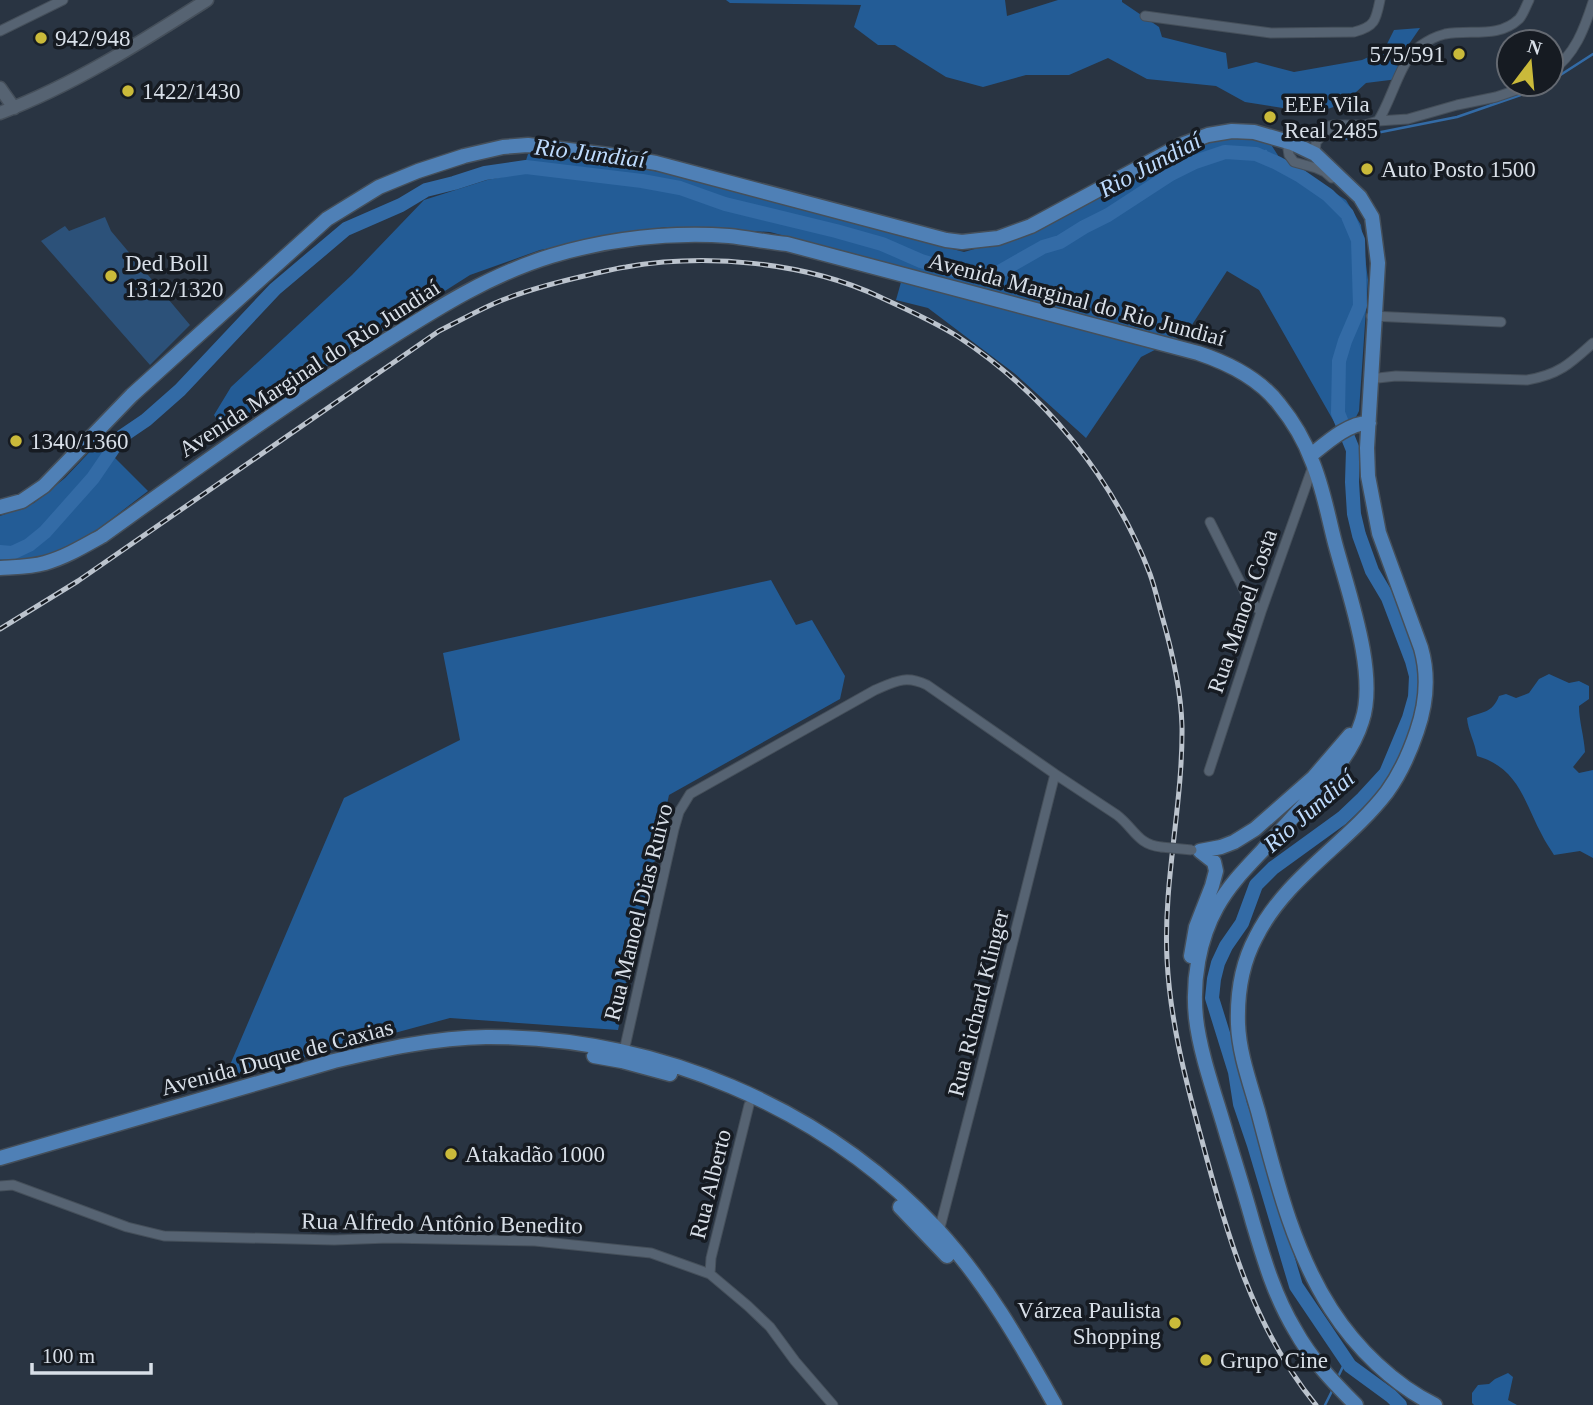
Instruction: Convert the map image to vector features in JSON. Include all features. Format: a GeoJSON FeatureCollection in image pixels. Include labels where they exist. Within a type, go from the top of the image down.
{"type":"FeatureCollection","features":[{"type":"Feature","properties":{"kind":"main road"},"geometry":{"type":"LineString","coordinates":[[0,113],[49,93],[113,58],[207,0]]}},
{"type":"Feature","properties":{"kind":"main road"},"geometry":{"type":"LineString","coordinates":[[0,88],[14,108]]}},
{"type":"Feature","properties":{"kind":"main road","name":"Avenida Marginal do Rio Jundiaí"},"geometry":{"type":"LineString","coordinates":[[0,507],[22,501],[44,486],[132,395],[327,219],[379,187],[464,156],[503,147],[528,145],[632,159],[695,172],[819,207],[962,242],[998,238],[1031,226],[1181,145],[1209,135],[1232,131],[1254,132],[1297,138],[1316,148],[1360,197],[1372,217],[1378,263],[1362,424],[1368,476],[1379,533],[1425,665],[1427,686],[1423,715],[1409,752],[1389,790],[1361,821],[1297,881],[1270,913],[1256,936],[1241,981],[1238,1028],[1245,1066],[1294,1234],[1317,1284],[1332,1311],[1358,1344],[1390,1375],[1435,1405]]}},
{"type":"Feature","properties":{"kind":"main road","name":"Avenida Marginal do Rio Jundiaí"},"geometry":{"type":"LineString","coordinates":[[0,568],[45,563],[78,550],[102,536],[322,380],[469,290],[551,256],[610,242],[667,235],[730,236],[787,244],[1198,352],[1218,359],[1260,384],[1278,402],[1312,460],[1364,656],[1367,687],[1363,719],[1353,744],[1336,769],[1241,874],[1216,909],[1201,947],[1195,1016],[1204,1056],[1266,1268],[1278,1299],[1314,1360],[1356,1405]]}},
{"type":"Feature","properties":{"kind":"main road"},"geometry":{"type":"LineString","coordinates":[[1312,460],[1328,442],[1362,424]]}},
{"type":"Feature","properties":{"kind":"main road"},"geometry":{"type":"LineString","coordinates":[[1196,850],[1234,842],[1255,829],[1313,778],[1363,719]]}},
{"type":"Feature","properties":{"kind":"main road"},"geometry":{"type":"LineString","coordinates":[[1195,1016],[1190,1000],[1192,946],[1216,871],[1214,862],[1196,850]]}},
{"type":"Feature","properties":{"kind":"main road","name":"Avenida Duque de Caxias"},"geometry":{"type":"LineString","coordinates":[[0,1158],[334,1061],[385,1049],[485,1037],[535,1039],[624,1051],[692,1071],[751,1095],[805,1124],[853,1155],[884,1180],[980,1282],[1055,1405]]}},
{"type":"Feature","properties":{"kind":"main road","name":"Avenida Duque de Caxias"},"geometry":{"type":"LineString","coordinates":[[0,1167],[380,1059],[488,1046],[587,1054],[622,1061],[711,1088],[750,1105],[833,1152],[883,1192],[935,1235],[976,1292],[1044,1405]]}},
{"type":"Feature","properties":{"kind":"street"},"geometry":{"type":"LineString","coordinates":[[0,31],[63,0]]}},
{"type":"Feature","properties":{"kind":"street"},"geometry":{"type":"LineString","coordinates":[[1145,16],[1272,33],[1354,32],[1366,29],[1377,19],[1380,0]]}},
{"type":"Feature","properties":{"kind":"street"},"geometry":{"type":"LineString","coordinates":[[1378,121],[1414,50],[1445,34],[1491,32],[1506,27],[1519,19],[1529,0]]}},
{"type":"Feature","properties":{"kind":"street"},"geometry":{"type":"LineString","coordinates":[[1565,59],[1581,35],[1593,2]]}},
{"type":"Feature","properties":{"kind":"street"},"geometry":{"type":"LineString","coordinates":[[1495,97],[1408,119],[1378,121],[1365,125],[1333,125],[1297,138],[1288,149],[1294,162],[1325,172],[1351,195],[1365,215],[1373,268],[1372,316],[1501,322]]}},
{"type":"Feature","properties":{"kind":"street"},"geometry":{"type":"LineString","coordinates":[[1316,148],[1322,134],[1333,125]]}},
{"type":"Feature","properties":{"kind":"street"},"geometry":{"type":"LineString","coordinates":[[1368,379],[1396,376],[1527,380],[1545,377],[1569,365],[1593,343]]}},
{"type":"Feature","properties":{"kind":"street","name":"Rua Manoel Costa"},"geometry":{"type":"LineString","coordinates":[[1209,771],[1312,460]]}},
{"type":"Feature","properties":{"kind":"street"},"geometry":{"type":"LineString","coordinates":[[1210,522],[1248,598],[1261,612]]}},
{"type":"Feature","properties":{"kind":"street","name":"Rua Manoel Dias Ruivo"},"geometry":{"type":"LineString","coordinates":[[624,1051],[674,829],[679,811],[690,794],[876,690],[906,679],[927,685],[1117,815],[1146,843],[1196,850]]}},
{"type":"Feature","properties":{"kind":"street","name":"Rua Richard Klinger"},"geometry":{"type":"LineString","coordinates":[[935,1235],[979,1077],[1055,775]]}},
{"type":"Feature","properties":{"kind":"street","name":"Rua Alberto"},"geometry":{"type":"LineString","coordinates":[[710,1274],[711,1258],[750,1105]]}},
{"type":"Feature","properties":{"kind":"street","name":"Rua Alfredo Antônio Benedito"},"geometry":{"type":"LineString","coordinates":[[0,1186],[13,1185],[127,1227],[164,1236],[535,1241],[651,1253],[710,1274],[770,1327],[832,1404]]}},
{"type":"Feature","properties":{"kind":"shaded area"},"geometry":{"type":"Polygon","coordinates":[[[726,0],[1005,0],[1007,16],[1058,0],[1122,0],[1159,27],[1162,37],[1226,53],[1228,69],[1256,62],[1294,72],[1362,60],[1384,50],[1394,30],[1420,28],[1409,44],[1398,79],[1366,83],[1343,104],[1315,113],[1245,102],[1216,86],[1147,79],[1108,58],[1069,75],[1026,75],[983,87],[946,77],[895,45],[878,45],[854,27],[861,5],[730,3],[726,0]]]}},
{"type":"Feature","properties":{"kind":"shaded area"},"geometry":{"type":"Polygon","coordinates":[[[1230,135],[1270,143],[1279,157],[1346,200],[1361,225],[1368,280],[1359,411],[1355,419],[1337,427],[1259,290],[1227,271],[1186,334],[1141,357],[1086,438],[1014,373],[928,308],[896,300],[905,268],[770,232],[665,227],[540,250],[470,275],[275,399],[240,425],[224,431],[214,415],[231,387],[352,275],[424,200],[487,180],[522,173],[528,154],[590,159],[697,179],[964,252],[1034,232],[1179,155],[1230,135]]]}},
{"type":"Feature","properties":{"kind":"shaded area","name":"Ded Boll 1312/1320"},"geometry":{"type":"Polygon","coordinates":[[[105,217],[111,231],[190,325],[150,365],[41,241],[65,226],[69,231],[105,217]]]}},
{"type":"Feature","properties":{"kind":"shaded area"},"geometry":{"type":"Polygon","coordinates":[[[99,442],[148,491],[84,540],[47,555],[0,562],[0,516],[34,503],[65,478],[99,442]]]}},
{"type":"Feature","properties":{"kind":"shaded area"},"geometry":{"type":"Polygon","coordinates":[[[771,580],[796,625],[812,620],[845,676],[840,699],[669,795],[618,1030],[450,1018],[224,1079],[344,798],[460,740],[443,653],[771,580]]]}},
{"type":"Feature","properties":{"kind":"shaded area"},"geometry":{"type":"Polygon","coordinates":[[[1549,674],[1569,683],[1579,681],[1589,686],[1589,699],[1579,706],[1585,752],[1573,767],[1579,773],[1593,770],[1593,858],[1580,851],[1554,855],[1511,778],[1491,761],[1477,756],[1469,727],[1467,718],[1490,709],[1499,696],[1506,694],[1516,698],[1529,693],[1539,679],[1549,674]]]}},
{"type":"Feature","properties":{"kind":"shaded area"},"geometry":{"type":"Polygon","coordinates":[[[1508,1373],[1513,1377],[1508,1400],[1517,1405],[1472,1403],[1472,1393],[1478,1385],[1489,1384],[1508,1373]]]}},
{"type":"Feature","properties":{"kind":"waterway"},"geometry":{"type":"LineString","coordinates":[[1565,72],[1593,54]]}},
{"type":"Feature","properties":{"kind":"waterway"},"geometry":{"type":"LineString","coordinates":[[1335,140],[1457,117],[1512,98]]}},
{"type":"Feature","properties":{"kind":"waterway","name":"Rio Jundiaí"},"geometry":{"type":"LineString","coordinates":[[1256,154],[1266,151]]}},
{"type":"Feature","properties":{"kind":"waterway","name":"Rio Jundiaí"},"geometry":{"type":"LineString","coordinates":[[0,552],[12,553],[29,545],[45,532],[93,478],[121,437],[146,420],[180,390],[275,289],[346,229],[401,205],[426,190],[485,173],[526,167],[642,181],[680,188],[725,204],[836,231],[882,244],[921,261],[982,276],[999,272],[1043,247],[1060,242],[1171,174],[1225,152],[1256,154],[1299,175],[1328,195],[1347,214],[1358,240],[1360,306],[1339,361],[1338,413],[1353,450],[1354,514],[1359,535],[1372,571],[1388,598],[1412,661],[1416,676],[1415,697],[1386,773],[1342,818],[1273,868],[1256,885],[1242,923],[1218,963],[1212,998],[1235,1072],[1240,1104],[1296,1286],[1350,1366],[1400,1405]]}},
{"type":"Feature","properties":{"kind":"waterway"},"geometry":{"type":"LineString","coordinates":[[1338,1377],[1346,1360]]}},
{"type":"Feature","properties":{"kind":"waterway"},"geometry":{"type":"LineString","coordinates":[[1325,1405],[1332,1391]]}},
{"type":"Feature","properties":{"kind":"railway"},"geometry":{"type":"LineString","coordinates":[[0,629],[78,581],[439,331],[493,304],[527,291],[610,270],[657,263],[722,261],[756,264],[788,268],[851,285],[957,336],[1019,384],[1072,440],[1096,471],[1116,504],[1135,538],[1150,574],[1178,685],[1182,726],[1180,784],[1170,872],[1167,930],[1171,1004],[1179,1049],[1211,1173],[1244,1278],[1275,1344],[1316,1405]]}},
{"type":"Feature","properties":{"kind":"place","name":"942/948"},"geometry":{"type":"Point","coordinates":[41,38]}},
{"type":"Feature","properties":{"kind":"place","name":"575/591"},"geometry":{"type":"Point","coordinates":[1459,54]}},
{"type":"Feature","properties":{"kind":"place","name":"1422/1430"},"geometry":{"type":"Point","coordinates":[128,91]}},
{"type":"Feature","properties":{"kind":"place","name":"EEE Vila Real 2485"},"geometry":{"type":"Point","coordinates":[1270,117]}},
{"type":"Feature","properties":{"kind":"place","name":"Auto Posto 1500"},"geometry":{"type":"Point","coordinates":[1367,169]}},
{"type":"Feature","properties":{"kind":"place","name":"Ded Boll 1312/1320"},"geometry":{"type":"Point","coordinates":[111,276]}},
{"type":"Feature","properties":{"kind":"place","name":"1340/1360"},"geometry":{"type":"Point","coordinates":[16,441]}},
{"type":"Feature","properties":{"kind":"place","name":"Atakadão 1000"},"geometry":{"type":"Point","coordinates":[451,1154]}},
{"type":"Feature","properties":{"kind":"place","name":"Várzea Paulista Shopping"},"geometry":{"type":"Point","coordinates":[1175,1323]}},
{"type":"Feature","properties":{"kind":"place","name":"Grupo Cine"},"geometry":{"type":"Point","coordinates":[1206,1360]}}]}
